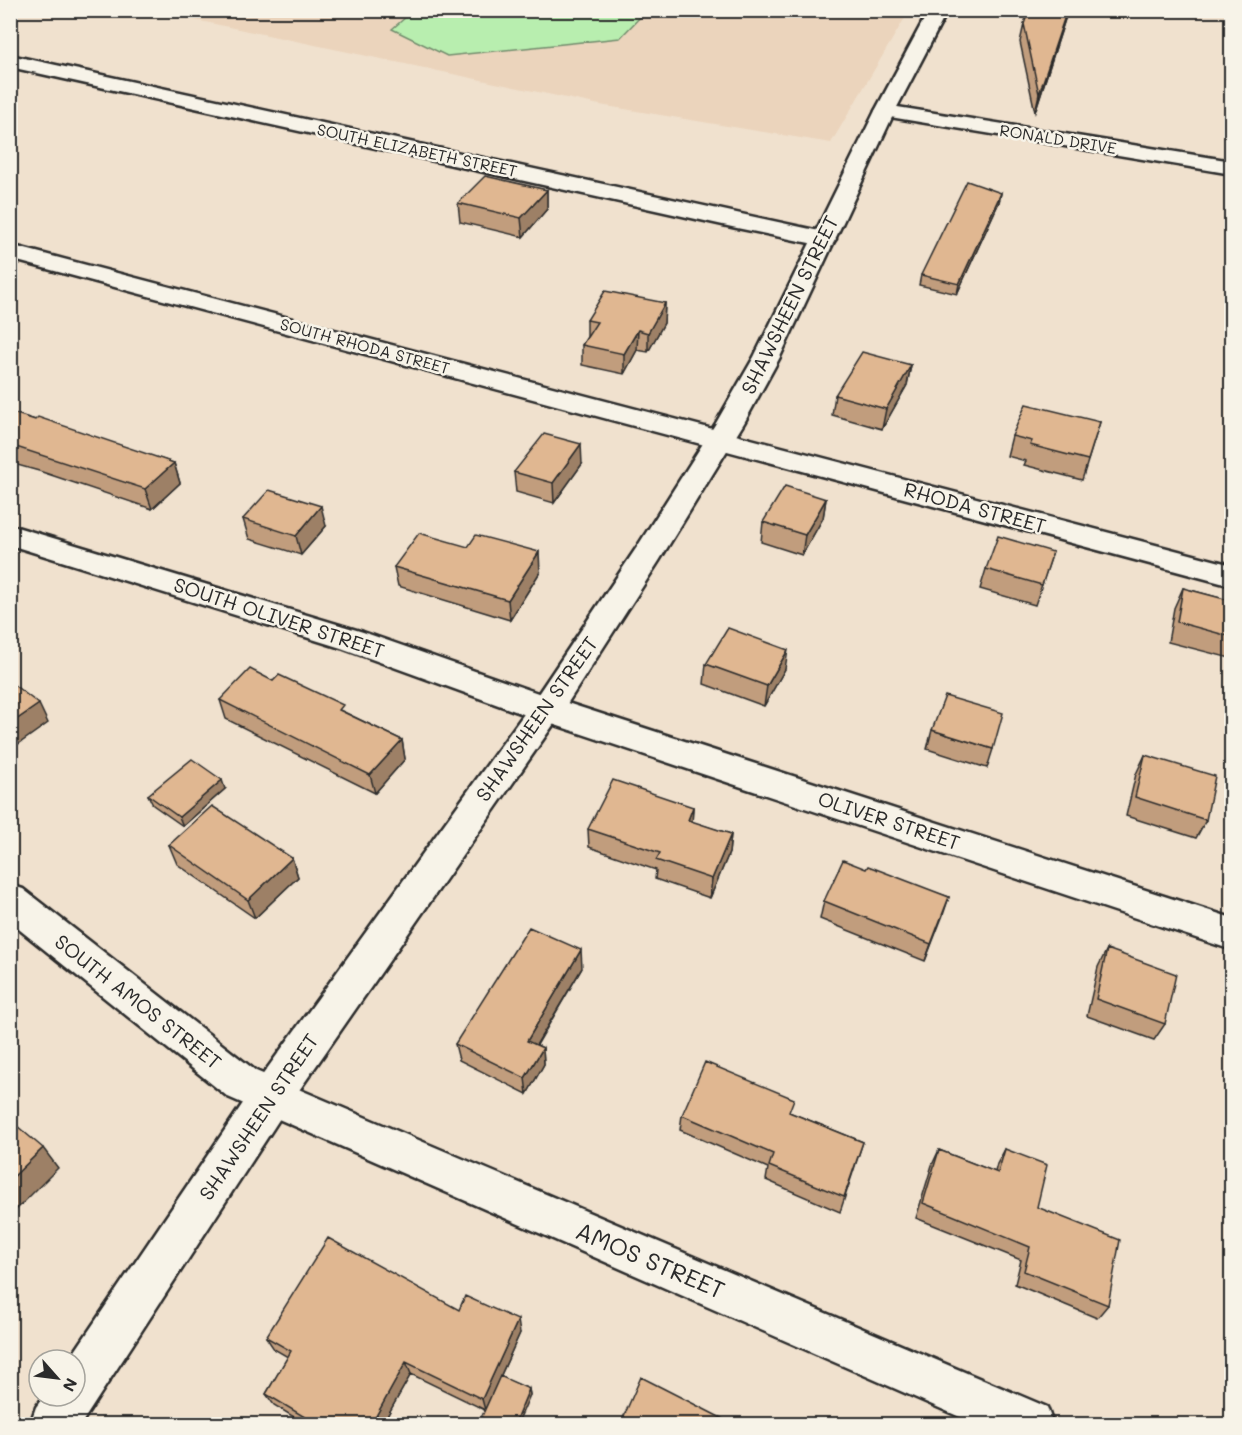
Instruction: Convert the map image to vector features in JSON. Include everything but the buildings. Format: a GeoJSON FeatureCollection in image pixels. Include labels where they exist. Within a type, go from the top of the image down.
{"type":"FeatureCollection","features":[{"type":"Feature","properties":{"kind":"street","name":"SHAWSHEEN STREET"},"geometry":{"type":"LineString","coordinates":[[87,1374],[270,1098],[546,709],[719,441],[767,357],[885,111],[939,10]]}},
{"type":"Feature","properties":{"kind":"street","name":"SOUTH ELIZABETH STREET"},"geometry":{"type":"LineString","coordinates":[[10,62],[824,239]]}},
{"type":"Feature","properties":{"kind":"street","name":"RONALD DRIVE"},"geometry":{"type":"LineString","coordinates":[[885,111],[1232,168]]}},
{"type":"Feature","properties":{"kind":"street","name":"SOUTH RHODA STREET"},"geometry":{"type":"LineString","coordinates":[[10,252],[719,441]]}},
{"type":"Feature","properties":{"kind":"street","name":"RHODA STREET"},"geometry":{"type":"LineString","coordinates":[[719,441],[1232,576]]}},
{"type":"Feature","properties":{"kind":"street","name":"SOUTH OLIVER STREET"},"geometry":{"type":"LineString","coordinates":[[10,535],[352,640],[546,709]]}},
{"type":"Feature","properties":{"kind":"street","name":"OLIVER STREET"},"geometry":{"type":"LineString","coordinates":[[546,709],[1232,933]]}},
{"type":"Feature","properties":{"kind":"street","name":"SOUTH AMOS STREET"},"geometry":{"type":"LineString","coordinates":[[10,900],[202,1054],[242,1084],[270,1098]]}},
{"type":"Feature","properties":{"kind":"street","name":"AMOS STREET"},"geometry":{"type":"LineString","coordinates":[[270,1098],[1030,1425]]}},
{"type":"Feature","properties":{"kind":"street"},"geometry":{"type":"LineString","coordinates":[[53,1425],[64,1408]]}},
{"type":"Feature","properties":{"kind":"shaded area"},"geometry":{"type":"Polygon","coordinates":[[[153,11],[909,11],[831,143],[600,105],[153,11]]]}},
{"type":"Feature","properties":{"kind":"green space"},"geometry":{"type":"Polygon","coordinates":[[[413,11],[640,11],[644,13],[620,38],[447,56],[392,29],[413,11]]]}}]}
